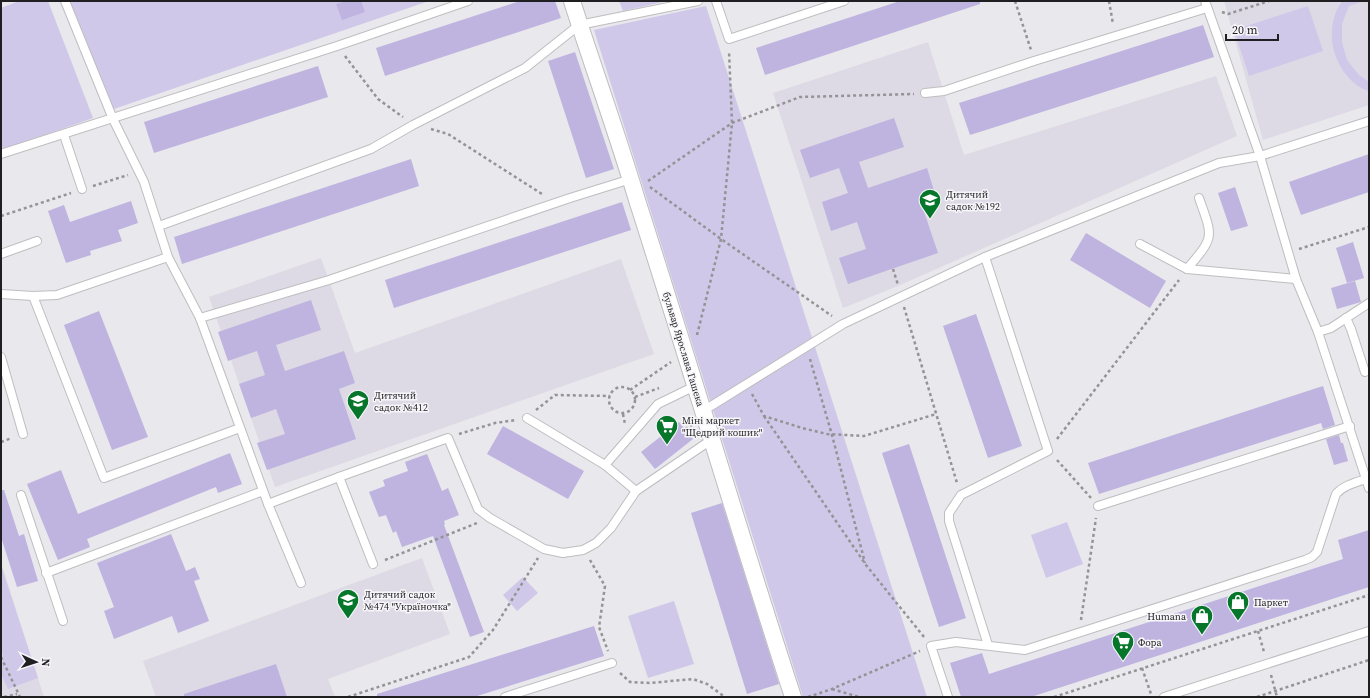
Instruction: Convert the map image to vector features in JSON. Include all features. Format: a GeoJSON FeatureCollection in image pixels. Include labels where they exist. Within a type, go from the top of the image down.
{"type":"FeatureCollection","features":[{"type":"Feature","properties":{"kind":"street","name":"бульвар Ярослава Гашека"},"geometry":{"type":"LineString","coordinates":[[572,1],[631,179],[711,440],[793,697]]}},
{"type":"Feature","properties":{"kind":"lane"},"geometry":{"type":"LineString","coordinates":[[65,1],[113,119],[144,182],[168,257],[200,318],[268,504],[301,583]]}},
{"type":"Feature","properties":{"kind":"lane"},"geometry":{"type":"LineString","coordinates":[[1,154],[337,46],[468,1]]}},
{"type":"Feature","properties":{"kind":"lane"},"geometry":{"type":"LineString","coordinates":[[159,226],[371,149],[413,125],[525,68],[580,25],[698,1]]}},
{"type":"Feature","properties":{"kind":"lane"},"geometry":{"type":"LineString","coordinates":[[716,1],[729,39],[844,1]]}},
{"type":"Feature","properties":{"kind":"lane"},"geometry":{"type":"LineString","coordinates":[[925,93],[944,91],[1034,61],[1114,37],[1206,4],[1260,156],[1296,278],[1318,332],[1368,479],[1369,488]]}},
{"type":"Feature","properties":{"kind":"lane"},"geometry":{"type":"LineString","coordinates":[[703,411],[843,324],[985,257],[1219,163],[1260,156],[1369,121]]}},
{"type":"Feature","properties":{"kind":"lane"},"geometry":{"type":"LineString","coordinates":[[64,135],[82,189]]}},
{"type":"Feature","properties":{"kind":"lane"},"geometry":{"type":"LineString","coordinates":[[200,318],[329,280],[570,198],[631,179]]}},
{"type":"Feature","properties":{"kind":"lane"},"geometry":{"type":"LineString","coordinates":[[1187,269],[1206,247],[1209,240],[1210,232],[1208,223],[1199,198]]}},
{"type":"Feature","properties":{"kind":"lane"},"geometry":{"type":"LineString","coordinates":[[1,254],[38,241]]}},
{"type":"Feature","properties":{"kind":"lane"},"geometry":{"type":"LineString","coordinates":[[1140,244],[1187,269],[1296,278]]}},
{"type":"Feature","properties":{"kind":"lane"},"geometry":{"type":"LineString","coordinates":[[1,294],[33,296],[57,295],[168,257]]}},
{"type":"Feature","properties":{"kind":"lane"},"geometry":{"type":"LineString","coordinates":[[985,257],[1048,451],[961,495],[950,510],[948,517],[988,645]]}},
{"type":"Feature","properties":{"kind":"lane"},"geometry":{"type":"LineString","coordinates":[[33,296],[104,478],[240,428]]}},
{"type":"Feature","properties":{"kind":"lane"},"geometry":{"type":"LineString","coordinates":[[1318,332],[1331,328],[1369,303]]}},
{"type":"Feature","properties":{"kind":"lane"},"geometry":{"type":"LineString","coordinates":[[1346,318],[1352,329],[1365,372]]}},
{"type":"Feature","properties":{"kind":"lane"},"geometry":{"type":"LineString","coordinates":[[1,358],[23,434]]}},
{"type":"Feature","properties":{"kind":"lane"},"geometry":{"type":"LineString","coordinates":[[604,466],[658,404],[695,386]]}},
{"type":"Feature","properties":{"kind":"lane"},"geometry":{"type":"LineString","coordinates":[[527,418],[604,466],[636,491]]}},
{"type":"Feature","properties":{"kind":"lane"},"geometry":{"type":"LineString","coordinates":[[1098,506],[1350,426]]}},
{"type":"Feature","properties":{"kind":"lane"},"geometry":{"type":"LineString","coordinates":[[268,504],[448,438],[478,509],[490,518],[544,549],[563,553],[583,550],[596,543],[611,528],[636,491],[711,440]]}},
{"type":"Feature","properties":{"kind":"lane"},"geometry":{"type":"LineString","coordinates":[[339,477],[373,564]]}},
{"type":"Feature","properties":{"kind":"lane"},"geometry":{"type":"LineString","coordinates":[[948,697],[931,646],[956,642],[1025,650],[1312,557],[1317,552],[1320,545],[1336,494],[1347,486],[1368,479]]}},
{"type":"Feature","properties":{"kind":"lane"},"geometry":{"type":"LineString","coordinates":[[46,573],[263,490]]}},
{"type":"Feature","properties":{"kind":"lane"},"geometry":{"type":"LineString","coordinates":[[21,495],[63,621]]}},
{"type":"Feature","properties":{"kind":"lane"},"geometry":{"type":"LineString","coordinates":[[1164,697],[1369,631]]}},
{"type":"Feature","properties":{"kind":"lane"},"geometry":{"type":"LineString","coordinates":[[505,697],[612,664]]}},
{"type":"Feature","properties":{"kind":"path"},"geometry":{"type":"LineString","coordinates":[[1015,1],[1034,61]]}},
{"type":"Feature","properties":{"kind":"path"},"geometry":{"type":"LineString","coordinates":[[1109,1],[1114,37]]}},
{"type":"Feature","properties":{"kind":"path"},"geometry":{"type":"LineString","coordinates":[[1206,4],[1228,14],[1269,1]]}},
{"type":"Feature","properties":{"kind":"path"},"geometry":{"type":"LineString","coordinates":[[697,336],[721,239],[732,123],[729,39]]}},
{"type":"Feature","properties":{"kind":"path"},"geometry":{"type":"LineString","coordinates":[[337,46],[378,98],[413,125],[448,134],[540,194],[570,198]]}},
{"type":"Feature","properties":{"kind":"path"},"geometry":{"type":"LineString","coordinates":[[843,324],[721,239],[645,183],[732,123],[800,97],[925,93]]}},
{"type":"Feature","properties":{"kind":"path"},"geometry":{"type":"LineString","coordinates":[[1288,253],[1369,227]]}},
{"type":"Feature","properties":{"kind":"path"},"geometry":{"type":"LineString","coordinates":[[893,269],[961,495]]}},
{"type":"Feature","properties":{"kind":"path"},"geometry":{"type":"LineString","coordinates":[[1079,632],[1098,506],[1048,451],[1187,269]]}},
{"type":"Feature","properties":{"kind":"path"},"geometry":{"type":"LineString","coordinates":[[806,347],[832,435],[866,566]]}},
{"type":"Feature","properties":{"kind":"path"},"geometry":{"type":"LineString","coordinates":[[630,390],[685,352]]}},
{"type":"Feature","properties":{"kind":"path"},"geometry":{"type":"LineString","coordinates":[[746,385],[764,416],[866,566],[931,646],[832,689],[807,697]]}},
{"type":"Feature","properties":{"kind":"path"},"geometry":{"type":"LineString","coordinates":[[622,387],[630,390],[635,397],[635,404],[633,408],[628,413],[623,414],[613,410],[609,401],[612,392],[617,388],[622,387]]}},
{"type":"Feature","properties":{"kind":"path"},"geometry":{"type":"LineString","coordinates":[[764,416],[802,428],[832,435],[864,436],[936,414]]}},
{"type":"Feature","properties":{"kind":"path"},"geometry":{"type":"LineString","coordinates":[[373,564],[490,518]]}},
{"type":"Feature","properties":{"kind":"path"},"geometry":{"type":"LineString","coordinates":[[348,697],[469,656],[493,630],[544,549]]}},
{"type":"Feature","properties":{"kind":"path"},"geometry":{"type":"LineString","coordinates":[[583,550],[605,586],[599,627],[612,664],[630,682],[650,683],[692,679],[707,684],[725,697]]}},
{"type":"Feature","properties":{"kind":"path"},"geometry":{"type":"LineString","coordinates":[[1054,697],[1369,595]]}},
{"type":"Feature","properties":{"kind":"path"},"geometry":{"type":"LineString","coordinates":[[1,658],[19,696],[4,697]]}},
{"type":"Feature","properties":{"kind":"path"},"geometry":{"type":"LineString","coordinates":[[1257,697],[1369,660]]}},
{"type":"Feature","properties":{"kind":"path"},"geometry":{"type":"LineString","coordinates":[[1142,668],[1152,697]]}},
{"type":"Feature","properties":{"kind":"path"},"geometry":{"type":"LineString","coordinates":[[832,689],[859,697]]}},
{"type":"Feature","properties":{"kind":"shaded area"},"geometry":{"type":"Polygon","coordinates":[[[19,1],[48,1],[93,118],[2,150],[1,8],[19,1]]]}},
{"type":"Feature","properties":{"kind":"shaded area"},"geometry":{"type":"Polygon","coordinates":[[[69,1],[429,1],[111,110],[69,1]]]}},
{"type":"Feature","properties":{"kind":"shaded area"},"geometry":{"type":"Polygon","coordinates":[[[619,1],[667,1],[623,11],[619,1]]]}},
{"type":"Feature","properties":{"kind":"shaded area"},"geometry":{"type":"Polygon","coordinates":[[[1224,1],[1369,1],[1369,105],[1263,140],[1224,1]]]}},
{"type":"Feature","properties":{"kind":"shaded area"},"geometry":{"type":"Polygon","coordinates":[[[1342,1],[1364,1],[1349,6],[1342,24],[1342,42],[1347,60],[1359,75],[1369,82],[1369,91],[1359,87],[1350,79],[1344,72],[1335,54],[1332,34],[1333,25],[1336,11],[1342,1]]]}},
{"type":"Feature","properties":{"kind":"shaded area"},"geometry":{"type":"Polygon","coordinates":[[[706,6],[927,697],[803,697],[594,30],[706,6]]]}},
{"type":"Feature","properties":{"kind":"shaded area"},"geometry":{"type":"Polygon","coordinates":[[[1308,6],[1323,51],[1249,76],[1234,30],[1308,6]]]}},
{"type":"Feature","properties":{"kind":"shaded area","name":"Дитячий садок №192"},"geometry":{"type":"Polygon","coordinates":[[[928,42],[964,155],[1216,76],[1237,136],[898,286],[843,308],[773,93],[928,42]]]}},
{"type":"Feature","properties":{"kind":"shaded area","name":"Дитячий садок №412"},"geometry":{"type":"Polygon","coordinates":[[[321,258],[355,353],[621,259],[654,354],[275,487],[209,297],[321,258]]]}},
{"type":"Feature","properties":{"kind":"shaded area"},"geometry":{"type":"Polygon","coordinates":[[[1067,522],[1083,564],[1046,578],[1031,535],[1067,522]]]}},
{"type":"Feature","properties":{"kind":"shaded area","name":"Дитячий садок №474 \"Україночка\""},"geometry":{"type":"Polygon","coordinates":[[[422,558],[450,634],[328,679],[335,697],[156,697],[143,661],[422,558]]]}},
{"type":"Feature","properties":{"kind":"shaded area"},"geometry":{"type":"Polygon","coordinates":[[[1,565],[3,569],[44,697],[1,697],[1,565]]]}},
{"type":"Feature","properties":{"kind":"shaded area"},"geometry":{"type":"Polygon","coordinates":[[[1,565],[38,678],[8,689],[1,674],[3,655],[1,650],[1,565]]]}},
{"type":"Feature","properties":{"kind":"shaded area"},"geometry":{"type":"Polygon","coordinates":[[[523,577],[538,593],[517,611],[503,595],[523,577]]]}},
{"type":"Feature","properties":{"kind":"shaded area"},"geometry":{"type":"Polygon","coordinates":[[[674,601],[694,664],[648,678],[628,616],[674,601]]]}},
{"type":"Feature","properties":{"kind":"building"},"geometry":{"type":"Polygon","coordinates":[[[347,1],[361,1],[365,12],[342,20],[336,4],[347,1]]]}},
{"type":"Feature","properties":{"kind":"building"},"geometry":{"type":"Polygon","coordinates":[[[520,1],[555,1],[561,18],[385,76],[376,48],[520,1]]]}},
{"type":"Feature","properties":{"kind":"building"},"geometry":{"type":"Polygon","coordinates":[[[900,1],[980,1],[980,4],[765,75],[756,48],[900,1]]]}},
{"type":"Feature","properties":{"kind":"building"},"geometry":{"type":"Polygon","coordinates":[[[1203,25],[1214,57],[970,135],[959,103],[1203,25]]]}},
{"type":"Feature","properties":{"kind":"building"},"geometry":{"type":"Polygon","coordinates":[[[575,52],[614,169],[586,178],[548,61],[575,52]]]}},
{"type":"Feature","properties":{"kind":"building"},"geometry":{"type":"Polygon","coordinates":[[[318,66],[328,97],[154,153],[144,122],[318,66]]]}},
{"type":"Feature","properties":{"kind":"building"},"geometry":{"type":"Polygon","coordinates":[[[894,118],[904,147],[859,162],[868,188],[927,168],[936,197],[921,203],[938,253],[848,284],[839,258],[866,249],[857,222],[831,231],[822,202],[848,193],[839,168],[810,178],[800,150],[894,118]]]}},
{"type":"Feature","properties":{"kind":"building"},"geometry":{"type":"Polygon","coordinates":[[[1369,154],[1369,192],[1301,215],[1289,182],[1369,154]]]}},
{"type":"Feature","properties":{"kind":"building"},"geometry":{"type":"Polygon","coordinates":[[[411,159],[419,186],[182,264],[174,237],[411,159]]]}},
{"type":"Feature","properties":{"kind":"building"},"geometry":{"type":"Polygon","coordinates":[[[1235,187],[1248,226],[1231,231],[1218,193],[1235,187]]]}},
{"type":"Feature","properties":{"kind":"building"},"geometry":{"type":"Polygon","coordinates":[[[131,201],[138,223],[118,230],[122,241],[90,251],[91,255],[66,263],[48,211],[64,205],[70,222],[131,201]]]}},
{"type":"Feature","properties":{"kind":"building"},"geometry":{"type":"Polygon","coordinates":[[[622,202],[631,230],[394,308],[385,280],[622,202]]]}},
{"type":"Feature","properties":{"kind":"building"},"geometry":{"type":"Polygon","coordinates":[[[1086,233],[1166,281],[1150,308],[1070,260],[1086,233]]]}},
{"type":"Feature","properties":{"kind":"building"},"geometry":{"type":"Polygon","coordinates":[[[1353,242],[1364,278],[1347,283],[1336,248],[1353,242]]]}},
{"type":"Feature","properties":{"kind":"building"},"geometry":{"type":"Polygon","coordinates":[[[1355,281],[1361,302],[1337,309],[1331,288],[1355,281]]]}},
{"type":"Feature","properties":{"kind":"building"},"geometry":{"type":"Polygon","coordinates":[[[311,300],[321,330],[276,345],[285,371],[344,351],[355,383],[339,389],[356,439],[267,470],[257,443],[285,434],[276,409],[251,418],[239,384],[265,375],[257,351],[228,361],[218,332],[311,300]]]}},
{"type":"Feature","properties":{"kind":"building"},"geometry":{"type":"Polygon","coordinates":[[[99,311],[148,437],[112,450],[64,325],[99,311]]]}},
{"type":"Feature","properties":{"kind":"building"},"geometry":{"type":"Polygon","coordinates":[[[976,314],[1022,446],[988,458],[943,326],[976,314]]]}},
{"type":"Feature","properties":{"kind":"building"},"geometry":{"type":"Polygon","coordinates":[[[1323,386],[1335,425],[1323,429],[1321,423],[1099,494],[1088,463],[1323,386]]]}},
{"type":"Feature","properties":{"kind":"building","name":"Міні маркет \"Щедрий кошик\""},"geometry":{"type":"Polygon","coordinates":[[[679,422],[693,439],[655,469],[641,452],[679,422]]]}},
{"type":"Feature","properties":{"kind":"building"},"geometry":{"type":"Polygon","coordinates":[[[503,426],[584,471],[568,499],[487,454],[503,426]]]}},
{"type":"Feature","properties":{"kind":"building"},"geometry":{"type":"Polygon","coordinates":[[[1339,435],[1348,461],[1334,465],[1326,439],[1339,435]]]}},
{"type":"Feature","properties":{"kind":"building"},"geometry":{"type":"Polygon","coordinates":[[[909,444],[966,618],[939,627],[882,453],[909,444]]]}},
{"type":"Feature","properties":{"kind":"building"},"geometry":{"type":"Polygon","coordinates":[[[230,453],[242,484],[218,493],[216,487],[87,539],[90,547],[58,560],[27,484],[61,470],[78,514],[230,453]]]}},
{"type":"Feature","properties":{"kind":"building"},"geometry":{"type":"Polygon","coordinates":[[[427,454],[442,491],[448,488],[459,515],[444,521],[444,525],[484,632],[470,637],[433,536],[402,547],[396,531],[393,533],[386,515],[379,517],[369,492],[385,486],[383,480],[408,471],[405,462],[427,454]]]}},
{"type":"Feature","properties":{"kind":"building"},"geometry":{"type":"Polygon","coordinates":[[[1,490],[4,490],[19,536],[24,534],[38,581],[17,587],[1,537],[1,490]]]}},
{"type":"Feature","properties":{"kind":"building"},"geometry":{"type":"Polygon","coordinates":[[[722,503],[779,684],[747,694],[691,513],[722,503]]]}},
{"type":"Feature","properties":{"kind":"building"},"geometry":{"type":"Polygon","coordinates":[[[1369,530],[1369,587],[1031,697],[961,697],[950,663],[982,653],[989,674],[1343,559],[1338,540],[1369,530]]]}},
{"type":"Feature","properties":{"kind":"building"},"geometry":{"type":"Polygon","coordinates":[[[171,534],[186,571],[195,567],[200,579],[194,581],[209,621],[178,633],[172,616],[114,639],[104,611],[114,607],[97,563],[171,534]]]}},
{"type":"Feature","properties":{"kind":"building"},"geometry":{"type":"Polygon","coordinates":[[[594,626],[604,656],[474,697],[377,697],[377,694],[594,626]]]}},
{"type":"Feature","properties":{"kind":"building"},"geometry":{"type":"Polygon","coordinates":[[[276,664],[287,697],[184,697],[184,694],[276,664]]]}},
{"type":"Feature","properties":{"kind":"place","name":"Дитячий садок №192"},"geometry":{"type":"Point","coordinates":[930,220]}},
{"type":"Feature","properties":{"kind":"place","name":"Дитячий садок №412"},"geometry":{"type":"Point","coordinates":[358,420]}},
{"type":"Feature","properties":{"kind":"place","name":"Міні маркет \"Щедрий кошик\""},"geometry":{"type":"Point","coordinates":[667,446]}},
{"type":"Feature","properties":{"kind":"place","name":"Дитячий садок №474 \"Україночка\""},"geometry":{"type":"Point","coordinates":[348,620]}},
{"type":"Feature","properties":{"kind":"place","name":"Паркет"},"geometry":{"type":"Point","coordinates":[1238,622]}},
{"type":"Feature","properties":{"kind":"place","name":"Humana"},"geometry":{"type":"Point","coordinates":[1202,636]}},
{"type":"Feature","properties":{"kind":"place","name":"Фора"},"geometry":{"type":"Point","coordinates":[1123,662]}}]}
